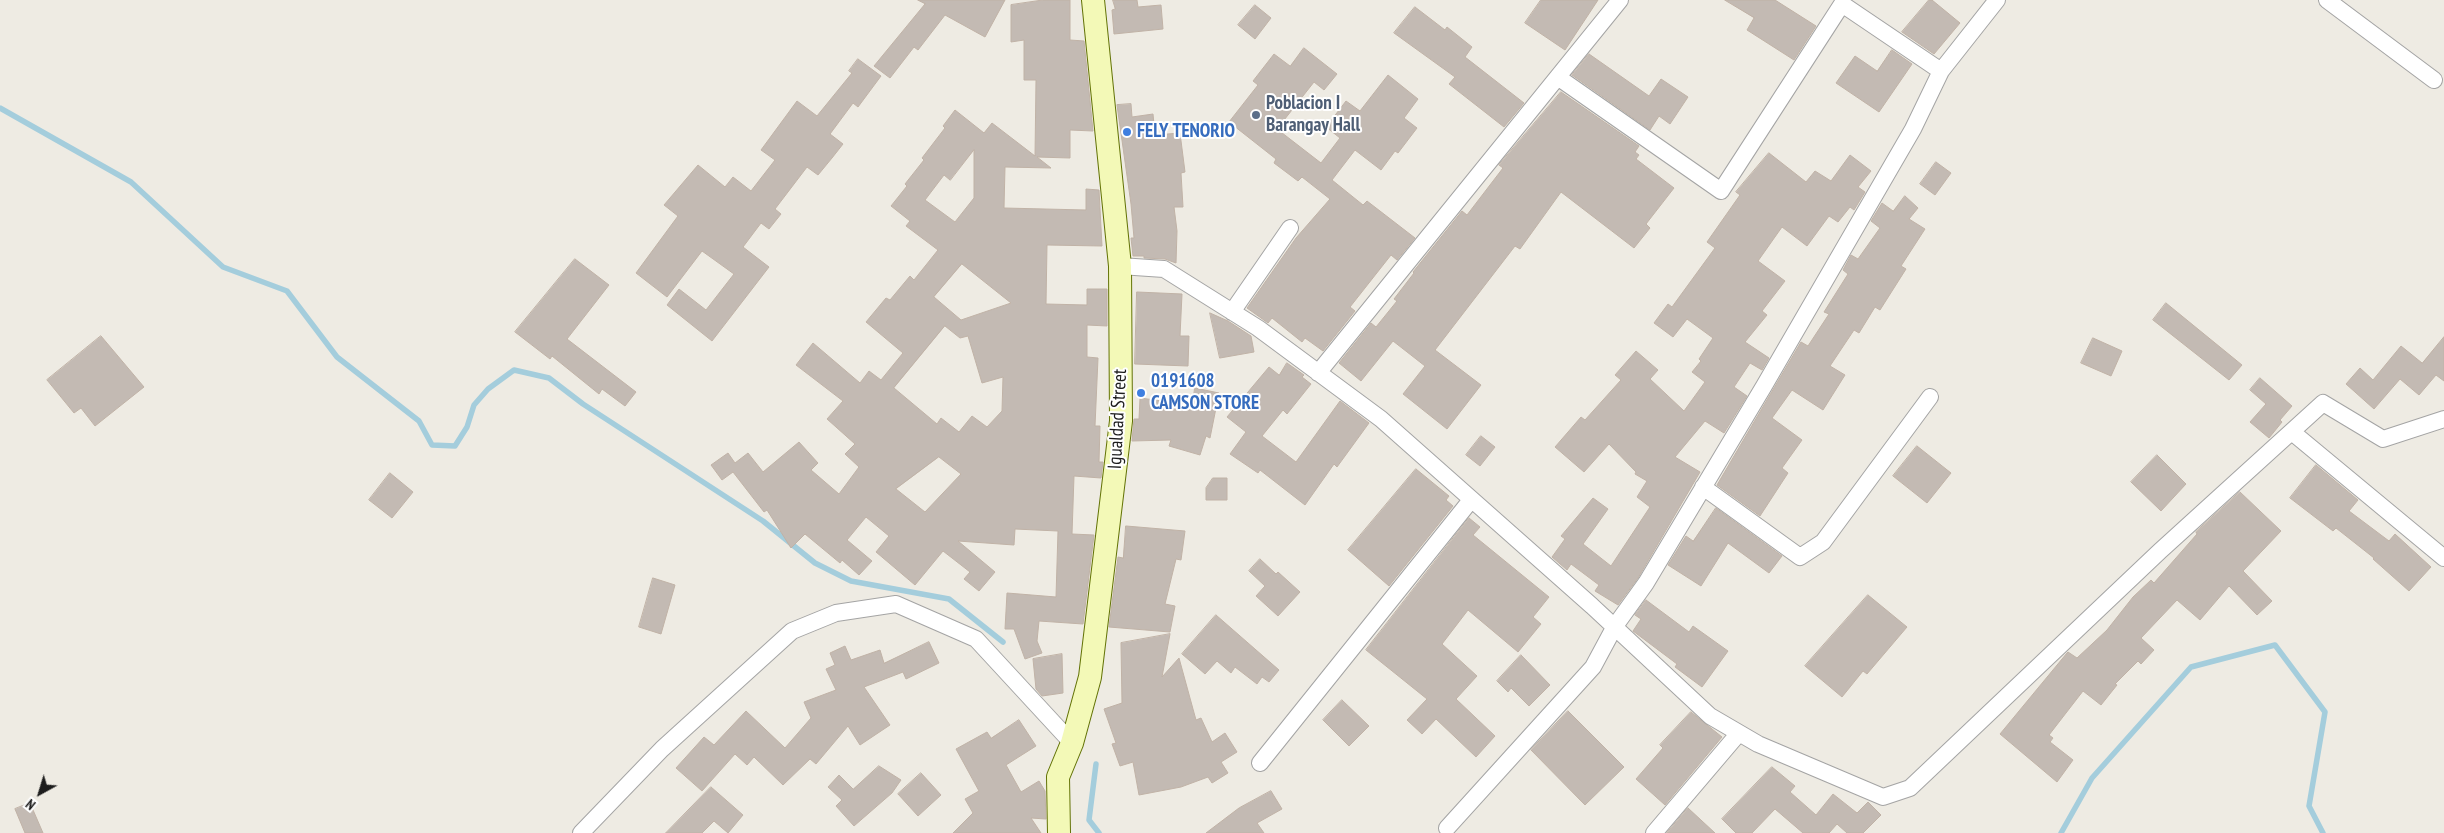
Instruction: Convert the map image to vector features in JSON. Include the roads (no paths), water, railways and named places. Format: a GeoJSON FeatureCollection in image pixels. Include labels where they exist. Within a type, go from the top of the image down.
{"type":"FeatureCollection","features":[{"type":"Feature","properties":{"kind":"street","name":"Igualdad Street"},"geometry":{"type":"LineString","coordinates":[[1059,833],[1058,777],[1072,743],[1090,677],[1121,421],[1120,266],[1093,0]]}},
{"type":"Feature","properties":{"kind":"street"},"geometry":{"type":"LineString","coordinates":[[1318,373],[1559,78],[1620,0]]}},
{"type":"Feature","properties":{"kind":"street"},"geometry":{"type":"LineString","coordinates":[[1447,828],[1593,667],[1615,626],[1646,583],[1913,129],[1941,71],[1997,0]]}},
{"type":"Feature","properties":{"kind":"street"},"geometry":{"type":"LineString","coordinates":[[2327,0],[2434,80]]}},
{"type":"Feature","properties":{"kind":"street"},"geometry":{"type":"LineString","coordinates":[[1559,78],[1721,191],[1842,4],[1941,71]]}},
{"type":"Feature","properties":{"kind":"street"},"geometry":{"type":"LineString","coordinates":[[1232,312],[1290,228]]}},
{"type":"Feature","properties":{"kind":"street"},"geometry":{"type":"LineString","coordinates":[[1120,266],[1164,270],[1232,312],[1381,419],[1615,626],[1710,716],[1758,744],[1883,797],[1910,788],[2160,551],[2323,404],[2383,439],[2444,419]]}},
{"type":"Feature","properties":{"kind":"street"},"geometry":{"type":"LineString","coordinates":[[1703,487],[1800,557],[1823,542],[1930,397]]}},
{"type":"Feature","properties":{"kind":"street"},"geometry":{"type":"LineString","coordinates":[[2292,432],[2444,558]]}},
{"type":"Feature","properties":{"kind":"street"},"geometry":{"type":"LineString","coordinates":[[1260,763],[1471,500]]}},
{"type":"Feature","properties":{"kind":"street"},"geometry":{"type":"LineString","coordinates":[[581,833],[662,749],[792,631],[836,613],[896,604],[976,639],[1072,743]]}},
{"type":"Feature","properties":{"kind":"street"},"geometry":{"type":"LineString","coordinates":[[1654,833],[1739,733]]}},
{"type":"Feature","properties":{"kind":"waterway"},"geometry":{"type":"LineString","coordinates":[[0,108],[131,182],[223,267],[287,291],[337,357],[419,421],[432,445],[455,446],[467,427],[474,405],[488,389],[514,370],[549,378],[583,404],[763,521],[815,563],[851,581],[949,599],[1003,642]]}},
{"type":"Feature","properties":{"kind":"waterway"},"geometry":{"type":"LineString","coordinates":[[2061,833],[2092,778],[2191,667],[2275,645],[2325,712],[2309,806],[2323,833]]}},
{"type":"Feature","properties":{"kind":"waterway"},"geometry":{"type":"LineString","coordinates":[[1096,764],[1089,820],[1099,833]]}},
{"type":"Feature","properties":{"kind":"place","name":"Poblacion I Barangay Hall"},"geometry":{"type":"Point","coordinates":[1256,115]}},
{"type":"Feature","properties":{"kind":"place","name":"FELY TENORIO"},"geometry":{"type":"Point","coordinates":[1127,132]}},
{"type":"Feature","properties":{"kind":"place","name":"0191608 CAMSON STORE"},"geometry":{"type":"Point","coordinates":[1141,393]}}]}
